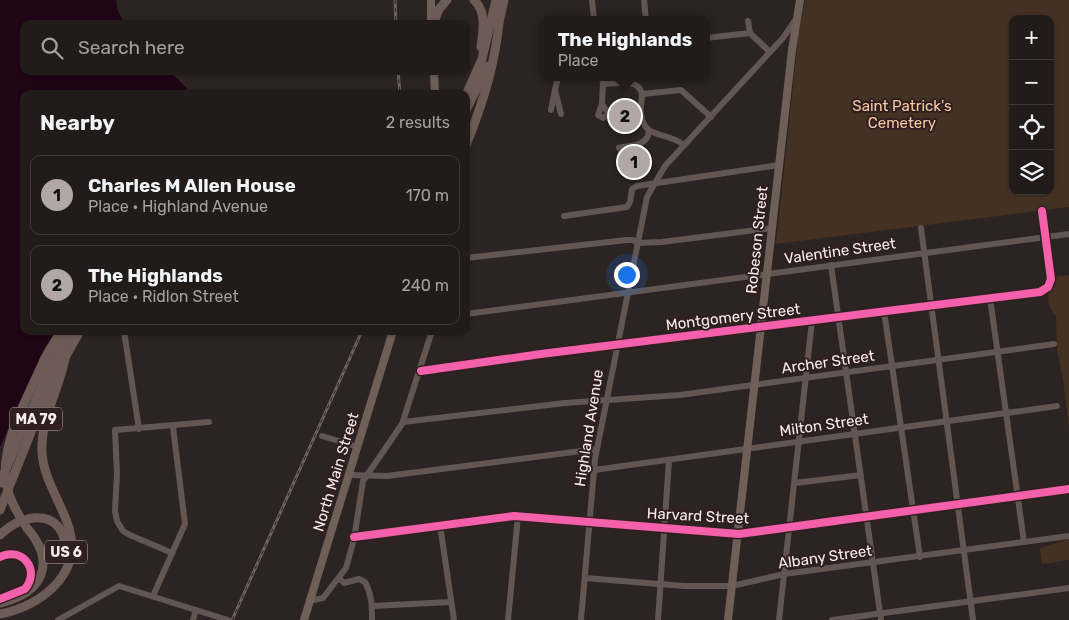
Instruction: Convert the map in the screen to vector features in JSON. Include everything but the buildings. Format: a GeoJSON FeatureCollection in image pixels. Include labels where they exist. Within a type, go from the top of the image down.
{"type":"FeatureCollection","features":[{"type":"Feature","properties":{"kind":"highway"},"geometry":{"type":"LineString","coordinates":[[434,20],[439,9],[447,0]]}},
{"type":"Feature","properties":{"kind":"highway"},"geometry":{"type":"LineString","coordinates":[[468,90],[479,54],[482,34],[482,14],[474,0]]}},
{"type":"Feature","properties":{"kind":"highway"},"geometry":{"type":"LineString","coordinates":[[468,90],[482,59],[496,0]]}},
{"type":"Feature","properties":{"kind":"highway"},"geometry":{"type":"LineString","coordinates":[[470,102],[488,66],[504,0]]}},
{"type":"Feature","properties":{"kind":"highway"},"geometry":{"type":"LineString","coordinates":[[470,134],[488,84],[496,53],[499,22]]}},
{"type":"Feature","properties":{"kind":"highway"},"geometry":{"type":"LineString","coordinates":[[0,603],[25,594],[34,586],[44,564],[42,550],[8,504],[2,489],[0,474],[3,452],[16,421],[41,365],[59,335]]}},
{"type":"Feature","properties":{"kind":"highway","name":"MA 79"},"geometry":{"type":"LineString","coordinates":[[0,483],[49,369],[68,335]]}},
{"type":"Feature","properties":{"kind":"highway","name":"MA 79"},"geometry":{"type":"LineString","coordinates":[[0,510],[51,382],[77,335]]}},
{"type":"Feature","properties":{"kind":"highway"},"geometry":{"type":"LineString","coordinates":[[0,614],[29,605],[48,594],[61,579],[69,562],[70,532],[46,476],[42,453],[45,427],[63,370],[66,353]]}},
{"type":"Feature","properties":{"kind":"highway","name":"US 6"},"geometry":{"type":"LineString","coordinates":[[0,535],[20,519],[39,517],[49,520],[59,530],[66,549],[60,571],[45,590],[21,603],[0,609]]}},
{"type":"Feature","properties":{"kind":"main road"},"geometry":{"type":"LineString","coordinates":[[431,0],[432,20]]}},
{"type":"Feature","properties":{"kind":"main road","name":"Highland Avenue"},"geometry":{"type":"LineString","coordinates":[[798,13],[800,0]]}},
{"type":"Feature","properties":{"kind":"main road","name":"Robeson Street"},"geometry":{"type":"LineString","coordinates":[[728,620],[798,13]]}},
{"type":"Feature","properties":{"kind":"main road"},"geometry":{"type":"LineString","coordinates":[[434,75],[435,90]]}},
{"type":"Feature","properties":{"kind":"main road","name":"North Main Street"},"geometry":{"type":"LineString","coordinates":[[304,620],[392,335]]}},
{"type":"Feature","properties":{"kind":"street"},"geometry":{"type":"LineString","coordinates":[[592,0],[594,16]]}},
{"type":"Feature","properties":{"kind":"street"},"geometry":{"type":"LineString","coordinates":[[644,0],[646,16]]}},
{"type":"Feature","properties":{"kind":"street","name":"Highland Avenue"},"geometry":{"type":"LineString","coordinates":[[581,620],[597,449],[645,204],[652,185],[661,170],[788,32],[798,13]]}},
{"type":"Feature","properties":{"kind":"street"},"geometry":{"type":"LineString","coordinates":[[748,21],[750,33],[770,52]]}},
{"type":"Feature","properties":{"kind":"street"},"geometry":{"type":"LineString","coordinates":[[710,38],[750,33]]}},
{"type":"Feature","properties":{"kind":"street"},"geometry":{"type":"LineString","coordinates":[[550,110],[557,81]]}},
{"type":"Feature","properties":{"kind":"street"},"geometry":{"type":"LineString","coordinates":[[602,104],[603,81],[632,83],[638,86],[642,94],[641,118],[648,131],[647,138],[642,143],[619,148]]}},
{"type":"Feature","properties":{"kind":"street"},"geometry":{"type":"LineString","coordinates":[[555,90],[561,114]]}},
{"type":"Feature","properties":{"kind":"street"},"geometry":{"type":"LineString","coordinates":[[642,94],[681,90],[711,117]]}},
{"type":"Feature","properties":{"kind":"street"},"geometry":{"type":"LineString","coordinates":[[648,131],[655,134],[672,136],[684,145]]}},
{"type":"Feature","properties":{"kind":"street"},"geometry":{"type":"LineString","coordinates":[[564,216],[627,208],[632,189],[637,186],[652,185],[682,178],[779,166]]}},
{"type":"Feature","properties":{"kind":"street"},"geometry":{"type":"LineString","coordinates":[[1042,211],[1045,237]]}},
{"type":"Feature","properties":{"kind":"street"},"geometry":{"type":"LineString","coordinates":[[470,258],[627,240],[662,242],[772,228]]}},
{"type":"Feature","properties":{"kind":"street"},"geometry":{"type":"LineString","coordinates":[[921,228],[973,620]]}},
{"type":"Feature","properties":{"kind":"street","name":"Valentine Street"},"geometry":{"type":"LineString","coordinates":[[470,313],[1069,234]]}},
{"type":"Feature","properties":{"kind":"street","name":"Montgomery Street"},"geometry":{"type":"LineString","coordinates":[[421,371],[1040,292],[1048,287],[1051,274],[1045,237]]}},
{"type":"Feature","properties":{"kind":"street"},"geometry":{"type":"LineString","coordinates":[[831,265],[840,317],[881,617]]}},
{"type":"Feature","properties":{"kind":"street"},"geometry":{"type":"LineString","coordinates":[[990,298],[1024,542]]}},
{"type":"Feature","properties":{"kind":"street"},"geometry":{"type":"LineString","coordinates":[[884,311],[920,557]]}},
{"type":"Feature","properties":{"kind":"street"},"geometry":{"type":"LineString","coordinates":[[779,620],[812,321]]}},
{"type":"Feature","properties":{"kind":"street"},"geometry":{"type":"LineString","coordinates":[[125,335],[139,429]]}},
{"type":"Feature","properties":{"kind":"street"},"geometry":{"type":"LineString","coordinates":[[309,601],[323,598],[346,568],[365,477],[398,434],[421,371],[431,335]]}},
{"type":"Feature","properties":{"kind":"street","name":"Archer Street"},"geometry":{"type":"LineString","coordinates":[[403,422],[565,402],[680,395],[1054,344]]}},
{"type":"Feature","properties":{"kind":"street","name":"Milton Street"},"geometry":{"type":"LineString","coordinates":[[594,470],[1058,406]]}},
{"type":"Feature","properties":{"kind":"street"},"geometry":{"type":"LineString","coordinates":[[172,553],[123,531],[116,516],[115,430],[173,427],[209,422]]}},
{"type":"Feature","properties":{"kind":"street"},"geometry":{"type":"LineString","coordinates":[[152,596],[185,524],[173,427]]}},
{"type":"Feature","properties":{"kind":"street"},"geometry":{"type":"LineString","coordinates":[[322,436],[358,447]]}},
{"type":"Feature","properties":{"kind":"street"},"geometry":{"type":"LineString","coordinates":[[349,476],[365,477],[597,449]]}},
{"type":"Feature","properties":{"kind":"street"},"geometry":{"type":"LineString","coordinates":[[658,620],[669,460]]}},
{"type":"Feature","properties":{"kind":"street"},"geometry":{"type":"LineString","coordinates":[[795,483],[861,474]]}},
{"type":"Feature","properties":{"kind":"street","name":"Harvard Street"},"geometry":{"type":"LineString","coordinates":[[354,536],[518,516],[739,534],[1069,489]]}},
{"type":"Feature","properties":{"kind":"street"},"geometry":{"type":"LineString","coordinates":[[508,620],[518,516]]}},
{"type":"Feature","properties":{"kind":"street"},"geometry":{"type":"LineString","coordinates":[[440,525],[454,620]]}},
{"type":"Feature","properties":{"kind":"street","name":"Albany Street"},"geometry":{"type":"LineString","coordinates":[[585,578],[732,586],[784,574],[1069,536]]}},
{"type":"Feature","properties":{"kind":"street"},"geometry":{"type":"LineString","coordinates":[[339,578],[344,583],[358,579],[365,582],[370,591],[372,620]]}},
{"type":"Feature","properties":{"kind":"street"},"geometry":{"type":"LineString","coordinates":[[58,620],[119,586],[228,620]]}},
{"type":"Feature","properties":{"kind":"street"},"geometry":{"type":"LineString","coordinates":[[832,620],[881,617],[970,601],[1069,588]]}},
{"type":"Feature","properties":{"kind":"street"},"geometry":{"type":"LineString","coordinates":[[372,606],[451,602]]}},
{"type":"Feature","properties":{"kind":"street"},"geometry":{"type":"LineString","coordinates":[[192,620],[196,610]]}},
{"type":"Feature","properties":{"kind":"green space","name":"Saint Patrick's Cemetery"},"geometry":{"type":"Polygon","coordinates":[[[805,0],[1069,0],[1069,207],[776,244],[798,39],[805,0]]]}},
{"type":"Feature","properties":{"kind":"green space"},"geometry":{"type":"Polygon","coordinates":[[[1069,275],[1069,429],[1063,378],[1057,351],[1056,316],[1050,307],[1048,297],[1054,277],[1069,275]]]}},
{"type":"Feature","properties":{"kind":"green space"},"geometry":{"type":"Polygon","coordinates":[[[1069,539],[1069,560],[1042,564],[1040,548],[1069,539]]]}},
{"type":"Feature","properties":{"kind":"shaded area"},"geometry":{"type":"Polygon","coordinates":[[[0,0],[116,0],[117,9],[123,20],[20,20],[20,75],[174,75],[188,90],[20,90],[20,335],[54,335],[45,347],[0,447],[0,0]]]}},
{"type":"Feature","properties":{"kind":"railway"},"geometry":{"type":"LineString","coordinates":[[395,0],[396,20]]}},
{"type":"Feature","properties":{"kind":"railway"},"geometry":{"type":"LineString","coordinates":[[398,75],[400,90]]}},
{"type":"Feature","properties":{"kind":"railway"},"geometry":{"type":"LineString","coordinates":[[232,620],[360,335]]}},
{"type":"Feature","properties":{"kind":"cycle path"},"geometry":{"type":"LineString","coordinates":[[421,371],[541,354],[1040,292],[1048,287],[1051,279],[1042,211]]}},
{"type":"Feature","properties":{"kind":"cycle path"},"geometry":{"type":"LineString","coordinates":[[354,537],[514,516],[739,534],[1069,489]]}},
{"type":"Feature","properties":{"kind":"cycle path"},"geometry":{"type":"LineString","coordinates":[[0,557],[8,554],[22,557],[27,562],[31,574],[25,589],[0,599]]}},
{"type":"Feature","properties":{"kind":"place","name":"The Highlands"},"geometry":{"type":"Point","coordinates":[625,116]}},
{"type":"Feature","properties":{"kind":"place","name":"Charles M Allen House"},"geometry":{"type":"Point","coordinates":[634,162]}}]}
